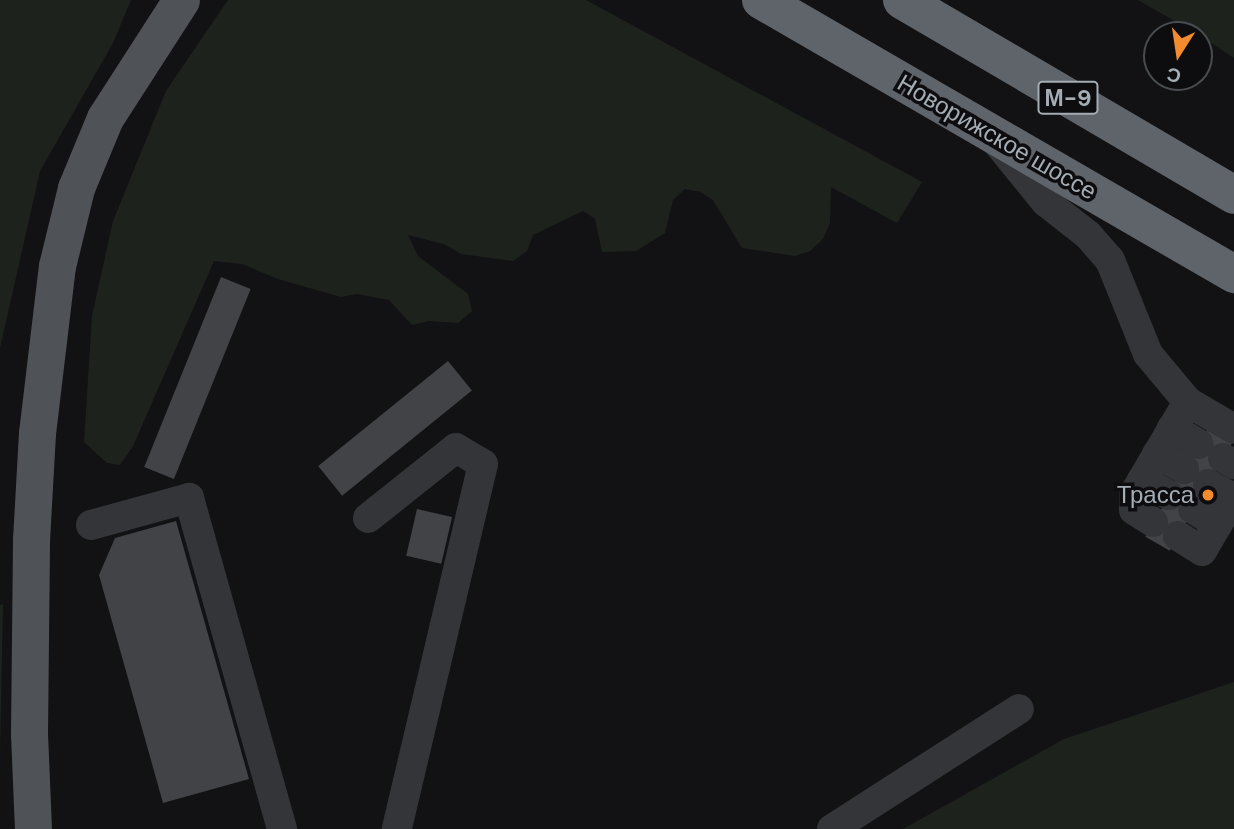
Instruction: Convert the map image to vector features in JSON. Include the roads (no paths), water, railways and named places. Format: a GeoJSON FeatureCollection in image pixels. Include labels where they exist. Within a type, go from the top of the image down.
{"type":"FeatureCollection","features":[{"type":"Feature","properties":{"kind":"highway","name":"Новорижское шоссе"},"geometry":{"type":"LineString","coordinates":[[761,0],[1234,274]]}},
{"type":"Feature","properties":{"kind":"highway","name":"М-9"},"geometry":{"type":"LineString","coordinates":[[902,0],[1234,195]]}},
{"type":"Feature","properties":{"kind":"main road"},"geometry":{"type":"LineString","coordinates":[[33,829],[29,734],[31,540],[37,433],[57,266],[76,188],[104,118],[181,0]]}},
{"type":"Feature","properties":{"kind":"main road"},"geometry":{"type":"LineString","coordinates":[[744,0],[809,29]]}},
{"type":"Feature","properties":{"kind":"main road"},"geometry":{"type":"LineString","coordinates":[[0,587],[8,581],[31,540]]}},
{"type":"Feature","properties":{"kind":"lane"},"geometry":{"type":"LineString","coordinates":[[990,134],[1046,202],[1088,235],[1110,260],[1148,354],[1188,402],[1234,429]]}},
{"type":"Feature","properties":{"kind":"lane"},"geometry":{"type":"LineString","coordinates":[[1142,480],[1193,509],[1202,551],[1134,510],[1134,494],[1142,480],[1172,428],[1188,402]]}},
{"type":"Feature","properties":{"kind":"lane"},"geometry":{"type":"LineString","coordinates":[[1172,428],[1219,455]]}},
{"type":"Feature","properties":{"kind":"lane"},"geometry":{"type":"LineString","coordinates":[[368,518],[456,448],[483,464],[397,829]]}},
{"type":"Feature","properties":{"kind":"lane"},"geometry":{"type":"LineString","coordinates":[[1157,454],[1215,487],[1193,509]]}},
{"type":"Feature","properties":{"kind":"lane"},"geometry":{"type":"LineString","coordinates":[[91,525],[189,498],[282,829]]}},
{"type":"Feature","properties":{"kind":"lane"},"geometry":{"type":"LineString","coordinates":[[832,829],[1018,709]]}},
{"type":"Feature","properties":{"kind":"place","name":"Трасса"},"geometry":{"type":"Point","coordinates":[1208,495]}}]}
